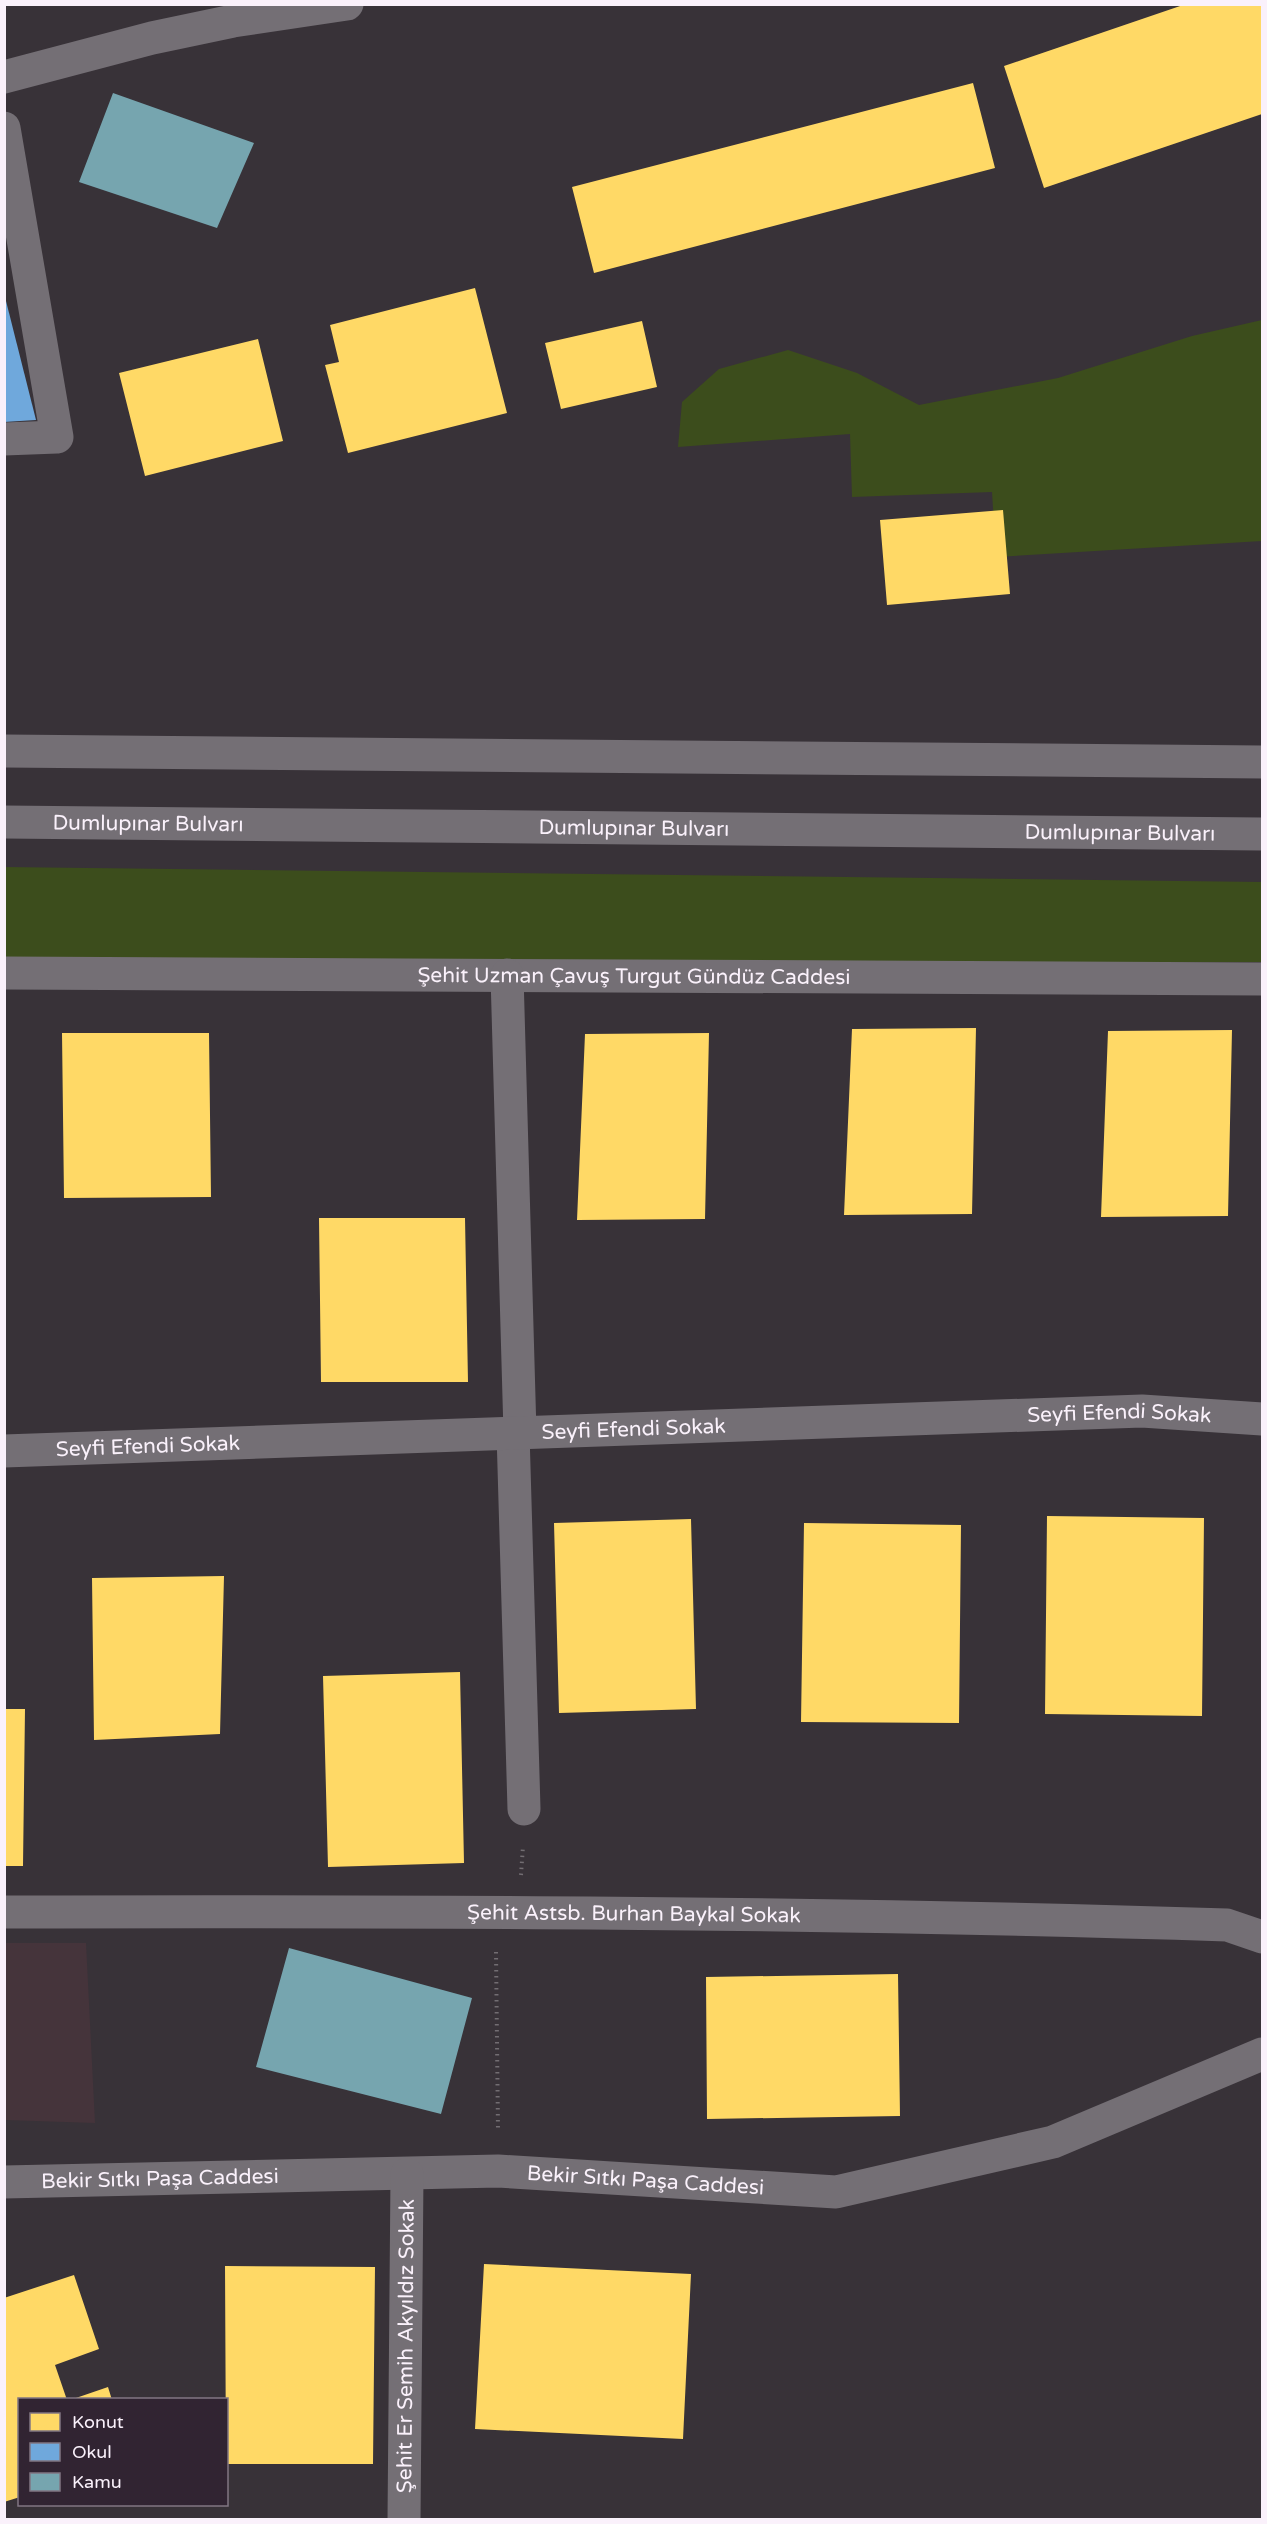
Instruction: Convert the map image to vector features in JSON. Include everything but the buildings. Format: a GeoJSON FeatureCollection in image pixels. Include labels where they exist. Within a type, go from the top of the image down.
{"type":"FeatureCollection","features":[{"type":"Feature","properties":{"kind":"street"},"geometry":{"type":"LineString","coordinates":[[4,77],[152,38],[229,13],[347,4]]}},
{"type":"Feature","properties":{"kind":"street"},"geometry":{"type":"LineString","coordinates":[[4,128],[57,437],[4,439]]}},
{"type":"Feature","properties":{"kind":"street"},"geometry":{"type":"LineString","coordinates":[[4,751],[1263,762]]}},
{"type":"Feature","properties":{"kind":"street","name":"Dumlupınar Bulvarı"},"geometry":{"type":"LineString","coordinates":[[4,822],[1263,834]]}},
{"type":"Feature","properties":{"kind":"street","name":"Şehit Uzman Çavuş Turgut Gündüz Caddesi"},"geometry":{"type":"LineString","coordinates":[[4,973],[1263,979]]}},
{"type":"Feature","properties":{"kind":"street"},"geometry":{"type":"LineString","coordinates":[[507,975],[524,1809]]}},
{"type":"Feature","properties":{"kind":"street","name":"Seyfi Efendi Sokak"},"geometry":{"type":"LineString","coordinates":[[4,1451],[1142,1411],[1263,1419]]}},
{"type":"Feature","properties":{"kind":"street","name":"Şehit Astsb. Burhan Baykal Sokak"},"geometry":{"type":"LineString","coordinates":[[4,1912],[508,1911],[913,1915],[1215,1924],[1227,1925],[1263,1937]]}},
{"type":"Feature","properties":{"kind":"street","name":"Bekir Sıtkı Paşa Caddesi"},"geometry":{"type":"LineString","coordinates":[[4,2182],[498,2170],[836,2192],[1053,2142],[1263,2054]]}},
{"type":"Feature","properties":{"kind":"street","name":"Şehit Er Semih Akyıldız Sokak"},"geometry":{"type":"LineString","coordinates":[[404,2520],[407,2174]]}},
{"type":"Feature","properties":{"kind":"path"},"geometry":{"type":"LineString","coordinates":[[498,2170],[508,1911],[524,1809]]}},
{"type":"Feature","properties":{"kind":"shaded area"},"geometry":{"type":"Polygon","coordinates":[[[5,1943],[86,1943],[95,2123],[5,2120],[5,1943]]]}},
{"type":"Feature","properties":{"kind":"green space"},"geometry":{"type":"Polygon","coordinates":[[[1262,320],[1262,541],[996,557],[992,492],[852,497],[850,434],[678,447],[682,402],[719,369],[788,350],[857,373],[919,405],[1058,378],[1192,336],[1262,320]]]}},
{"type":"Feature","properties":{"kind":"green space"},"geometry":{"type":"Polygon","coordinates":[[[4,867],[1262,882],[1262,962],[5,966],[4,867]]]}}]}
